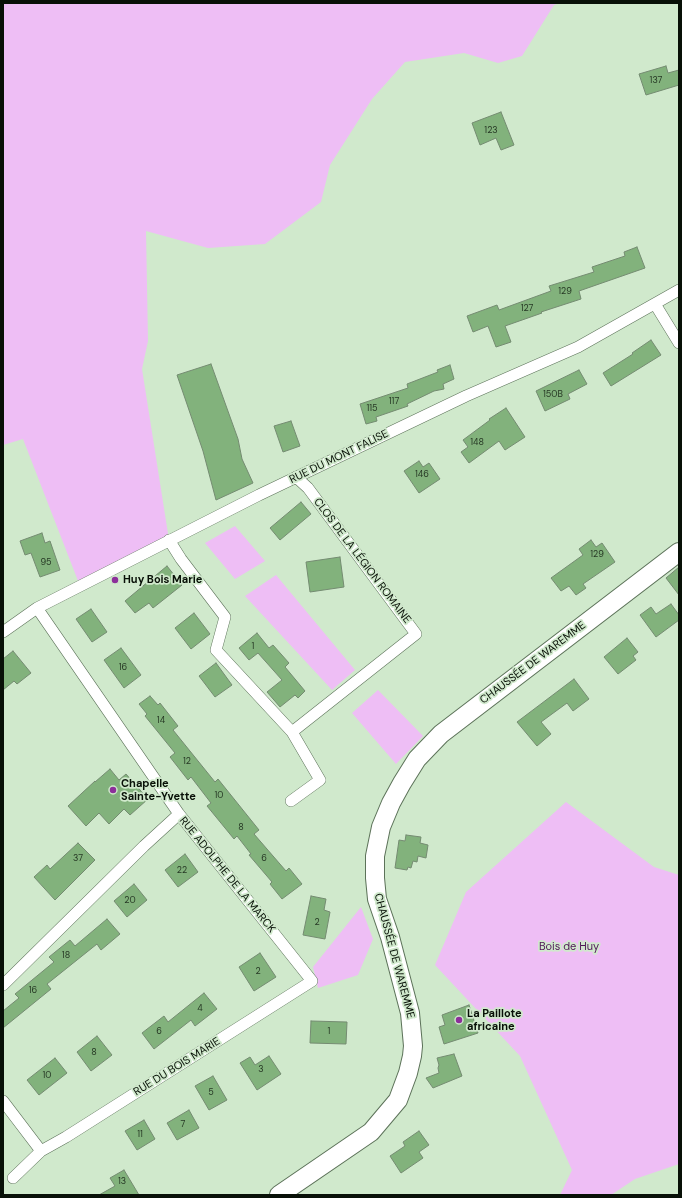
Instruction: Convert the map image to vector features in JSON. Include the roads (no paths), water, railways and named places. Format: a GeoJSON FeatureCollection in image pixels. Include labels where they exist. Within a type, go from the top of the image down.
{"type":"FeatureCollection","features":[{"type":"Feature","properties":{"kind":"main road","name":"CHAUSSÉE DE WAREMME"},"geometry":{"type":"LineString","coordinates":[[278,1195],[371,1132],[398,1100],[408,1073],[413,1046],[410,1013],[390,937],[377,899],[375,878],[375,856],[381,827],[391,803],[402,783],[417,760],[441,734],[679,552]]}},
{"type":"Feature","properties":{"kind":"street","name":"RUE DU MONT FALISE"},"geometry":{"type":"LineString","coordinates":[[3,632],[37,608],[169,540],[296,477],[466,396],[578,347],[679,290]]}},
{"type":"Feature","properties":{"kind":"street"},"geometry":{"type":"LineString","coordinates":[[655,304],[679,343]]}},
{"type":"Feature","properties":{"kind":"street","name":"CLOS DE LA LÉGION ROMAINE"},"geometry":{"type":"LineString","coordinates":[[292,732],[416,634],[308,488],[296,477]]}},
{"type":"Feature","properties":{"kind":"street"},"geometry":{"type":"LineString","coordinates":[[169,540],[181,559],[225,616],[216,650],[292,732],[320,780],[291,801]]}},
{"type":"Feature","properties":{"kind":"street","name":"RUE ADOLPHE DE LA MARCK"},"geometry":{"type":"LineString","coordinates":[[37,608],[179,814],[312,981]]}},
{"type":"Feature","properties":{"kind":"street"},"geometry":{"type":"LineString","coordinates":[[3,985],[133,856],[179,814]]}},
{"type":"Feature","properties":{"kind":"street","name":"RUE DU BOIS MARIE"},"geometry":{"type":"LineString","coordinates":[[14,1178],[41,1152],[312,981]]}},
{"type":"Feature","properties":{"kind":"street"},"geometry":{"type":"LineString","coordinates":[[3,1101],[41,1152]]}},
{"type":"Feature","properties":{"kind":"place","name":"Huy Bois Marie"},"geometry":{"type":"Point","coordinates":[115,580]}},
{"type":"Feature","properties":{"kind":"place","name":"Chapelle Sainte-Yvette"},"geometry":{"type":"Point","coordinates":[113,790]}},
{"type":"Feature","properties":{"kind":"place","name":"La Paillote africaine"},"geometry":{"type":"Point","coordinates":[459,1020]}},
{"type":"Feature","properties":{"kind":"park label","name":"Bois de Huy"},"geometry":{"type":"Point","coordinates":[569,947]}}]}
